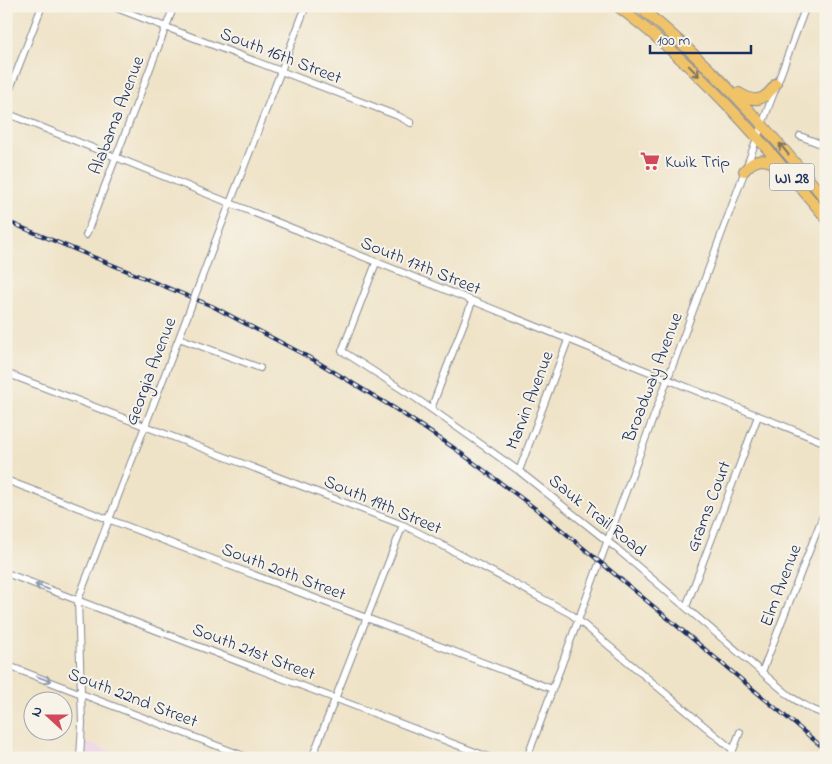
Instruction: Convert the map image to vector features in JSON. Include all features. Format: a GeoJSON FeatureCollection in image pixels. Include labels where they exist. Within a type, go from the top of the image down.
{"type":"FeatureCollection","features":[{"type":"Feature","properties":{"kind":"main road","name":"WI 28"},"geometry":{"type":"LineString","coordinates":[[617,6],[687,64],[758,136],[826,218]]}},
{"type":"Feature","properties":{"kind":"main road","name":"WI 28"},"geometry":{"type":"LineString","coordinates":[[638,6],[730,88],[762,123],[826,200]]}},
{"type":"Feature","properties":{"kind":"main road"},"geometry":{"type":"LineString","coordinates":[[730,88],[755,101],[765,98],[776,84]]}},
{"type":"Feature","properties":{"kind":"main road"},"geometry":{"type":"LineString","coordinates":[[744,170],[753,162],[762,160],[772,162],[786,170]]}},
{"type":"Feature","properties":{"kind":"street"},"geometry":{"type":"LineString","coordinates":[[6,99],[42,6]]}},
{"type":"Feature","properties":{"kind":"street","name":"South 16th Street"},"geometry":{"type":"LineString","coordinates":[[111,6],[398,116],[411,123]]}},
{"type":"Feature","properties":{"kind":"street","name":"Alabama Avenue"},"geometry":{"type":"LineString","coordinates":[[86,235],[174,6]]}},
{"type":"Feature","properties":{"kind":"street","name":"Georgia Avenue"},"geometry":{"type":"LineString","coordinates":[[80,758],[81,693],[78,600],[306,6]]}},
{"type":"Feature","properties":{"kind":"street","name":"Broadway Avenue"},"geometry":{"type":"LineString","coordinates":[[527,758],[806,6]]}},
{"type":"Feature","properties":{"kind":"street","name":"South 17th Street"},"geometry":{"type":"LineString","coordinates":[[6,113],[826,443]]}},
{"type":"Feature","properties":{"kind":"street"},"geometry":{"type":"LineString","coordinates":[[800,136],[826,146]]}},
{"type":"Feature","properties":{"kind":"street","name":"Sauk Trail Road"},"geometry":{"type":"LineString","coordinates":[[376,263],[342,351],[431,409],[519,471],[607,540],[791,697],[809,708],[826,715]]}},
{"type":"Feature","properties":{"kind":"street"},"geometry":{"type":"LineString","coordinates":[[431,409],[472,302]]}},
{"type":"Feature","properties":{"kind":"street"},"geometry":{"type":"LineString","coordinates":[[179,338],[260,368]]}},
{"type":"Feature","properties":{"kind":"street","name":"Marvin Avenue"},"geometry":{"type":"LineString","coordinates":[[519,471],[568,340]]}},
{"type":"Feature","properties":{"kind":"street","name":"South 19th Street"},"geometry":{"type":"LineString","coordinates":[[6,373],[403,525],[578,619],[733,750]]}},
{"type":"Feature","properties":{"kind":"street","name":"Grams Court"},"geometry":{"type":"LineString","coordinates":[[686,606],[758,416]]}},
{"type":"Feature","properties":{"kind":"street","name":"South 20th Street"},"geometry":{"type":"LineString","coordinates":[[6,480],[552,689]]}},
{"type":"Feature","properties":{"kind":"street","name":"Elm Avenue"},"geometry":{"type":"LineString","coordinates":[[762,672],[826,508]]}},
{"type":"Feature","properties":{"kind":"street"},"geometry":{"type":"LineString","coordinates":[[312,758],[403,525]]}},
{"type":"Feature","properties":{"kind":"street","name":"South 21st Street"},"geometry":{"type":"LineString","coordinates":[[6,573],[490,758]]}},
{"type":"Feature","properties":{"kind":"street","name":"South 22nd Street"},"geometry":{"type":"LineString","coordinates":[[6,665],[249,758]]}},
{"type":"Feature","properties":{"kind":"street"},"geometry":{"type":"LineString","coordinates":[[730,758],[740,732]]}},
{"type":"Feature","properties":{"kind":"shaded area"},"geometry":{"type":"Polygon","coordinates":[[[87,742],[127,758],[86,758],[87,742]]]}},
{"type":"Feature","properties":{"kind":"railway"},"geometry":{"type":"LineString","coordinates":[[6,221],[212,306],[314,360],[394,408],[454,448],[540,512],[826,750]]}},
{"type":"Feature","properties":{"kind":"place","name":"Kwik Trip"},"geometry":{"type":"Point","coordinates":[650,161]}}]}
